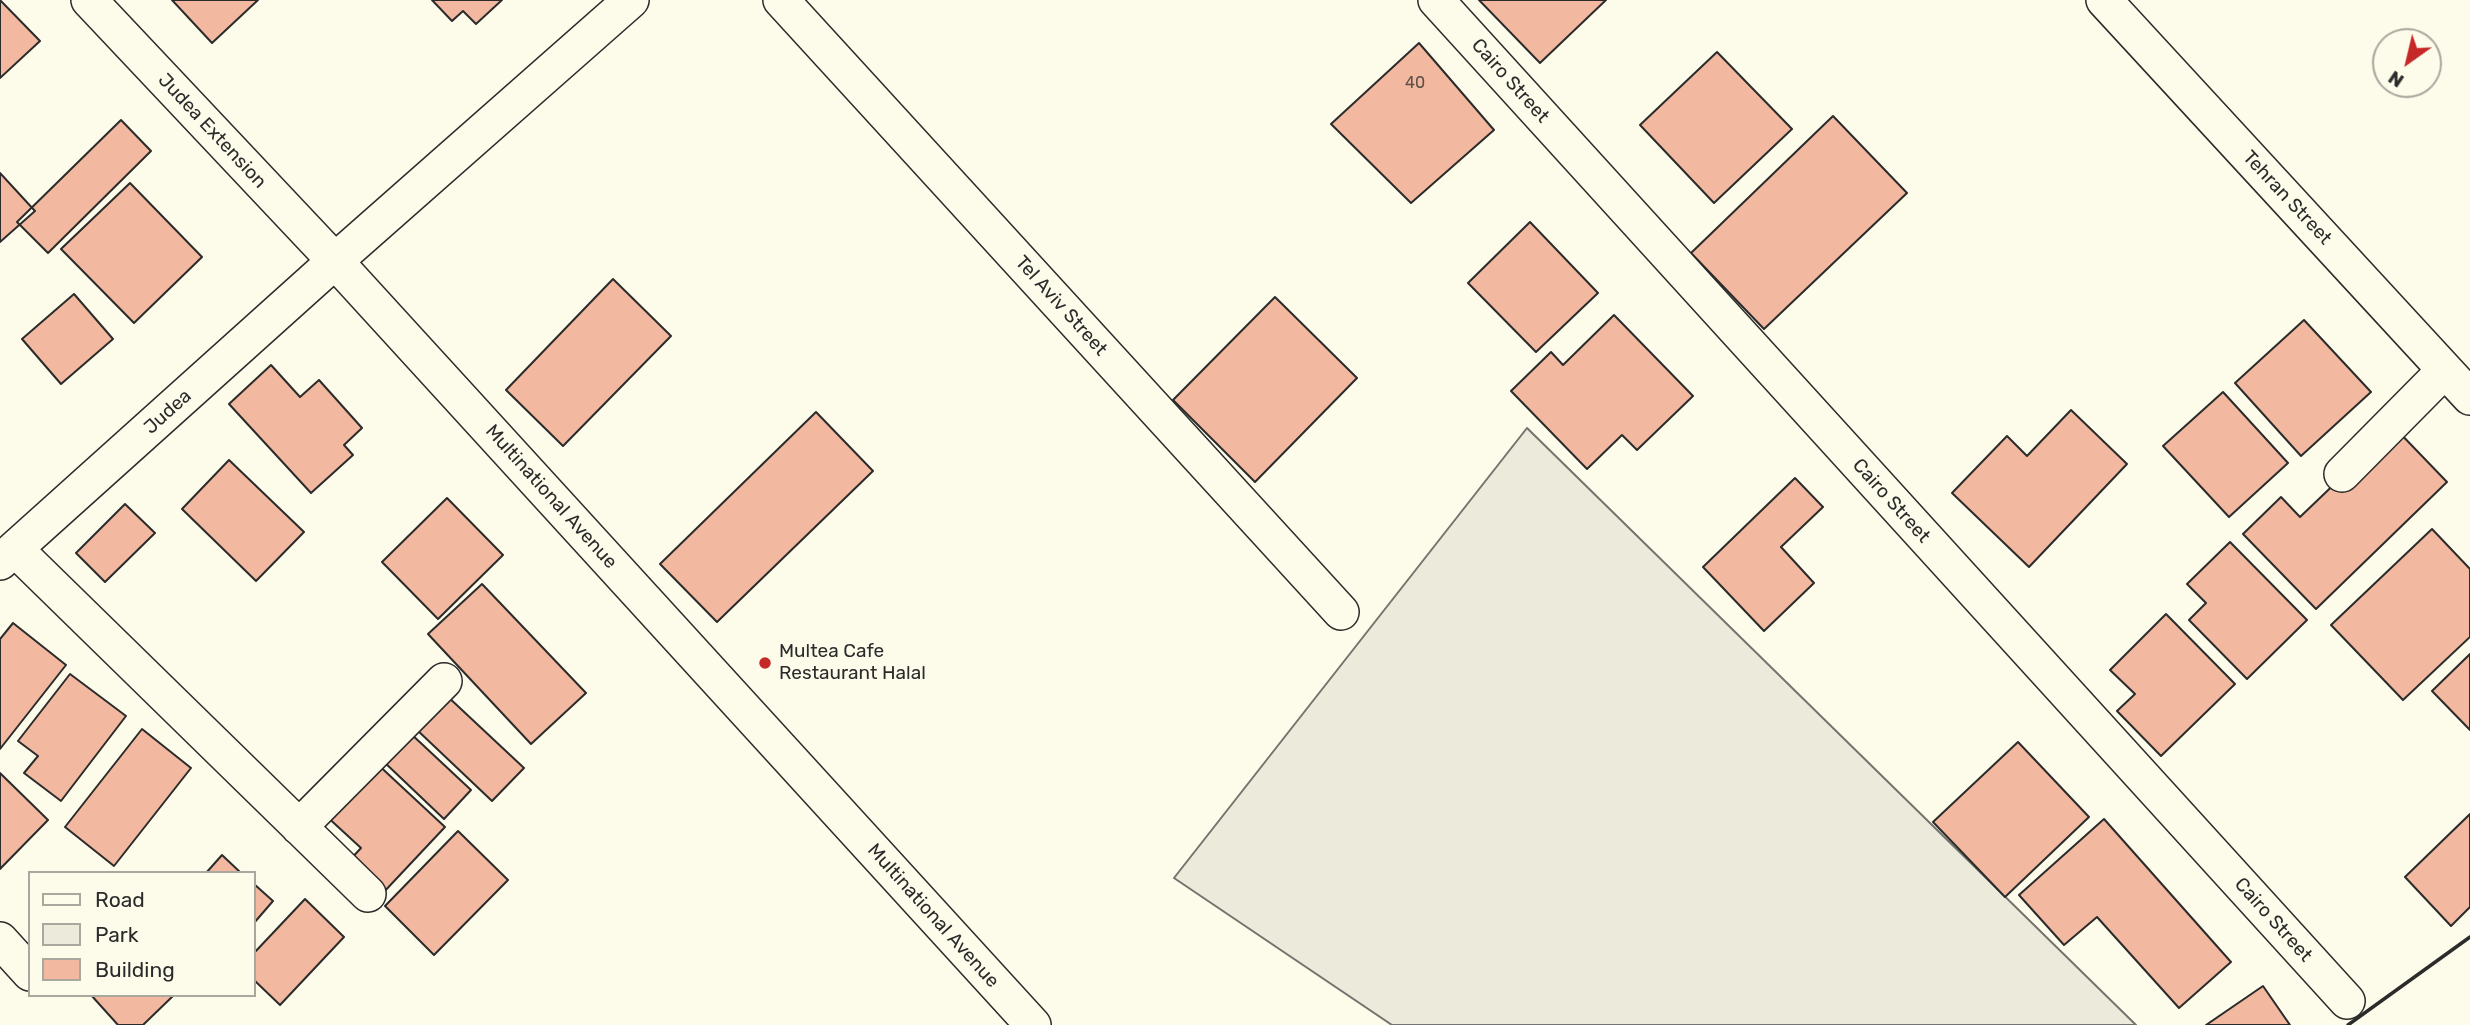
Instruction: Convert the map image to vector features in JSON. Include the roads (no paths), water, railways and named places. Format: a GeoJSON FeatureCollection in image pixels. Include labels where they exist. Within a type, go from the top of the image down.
{"type":"FeatureCollection","features":[{"type":"Feature","properties":{"kind":"street","name":"Judea Extension"},"geometry":{"type":"LineString","coordinates":[[89,0],[335,261]]}},
{"type":"Feature","properties":{"kind":"street"},"geometry":{"type":"LineString","coordinates":[[335,261],[631,0]]}},
{"type":"Feature","properties":{"kind":"street","name":"Tel Aviv Street"},"geometry":{"type":"LineString","coordinates":[[780,0],[1342,612]]}},
{"type":"Feature","properties":{"kind":"street","name":"Cairo Street"},"geometry":{"type":"LineString","coordinates":[[1436,0],[2347,1001]]}},
{"type":"Feature","properties":{"kind":"street","name":"Tehran Street"},"geometry":{"type":"LineString","coordinates":[[2104,0],[2470,397]]}},
{"type":"Feature","properties":{"kind":"street","name":"Judea"},"geometry":{"type":"LineString","coordinates":[[8,556],[335,261]]}},
{"type":"Feature","properties":{"kind":"street","name":"Multinational Avenue"},"geometry":{"type":"LineString","coordinates":[[335,261],[1033,1025]]}},
{"type":"Feature","properties":{"kind":"street"},"geometry":{"type":"LineString","coordinates":[[2342,474],[2445,370]]}},
{"type":"Feature","properties":{"kind":"street"},"geometry":{"type":"LineString","coordinates":[[8,556],[368,894]]}},
{"type":"Feature","properties":{"kind":"street"},"geometry":{"type":"LineString","coordinates":[[299,828],[444,681]]}},
{"type":"Feature","properties":{"kind":"street"},"geometry":{"type":"LineString","coordinates":[[0,940],[28,972]]}},
{"type":"Feature","properties":{"kind":"place","name":"Multea Cafe Restaurant Halal"},"geometry":{"type":"Point","coordinates":[765,663]}}]}
